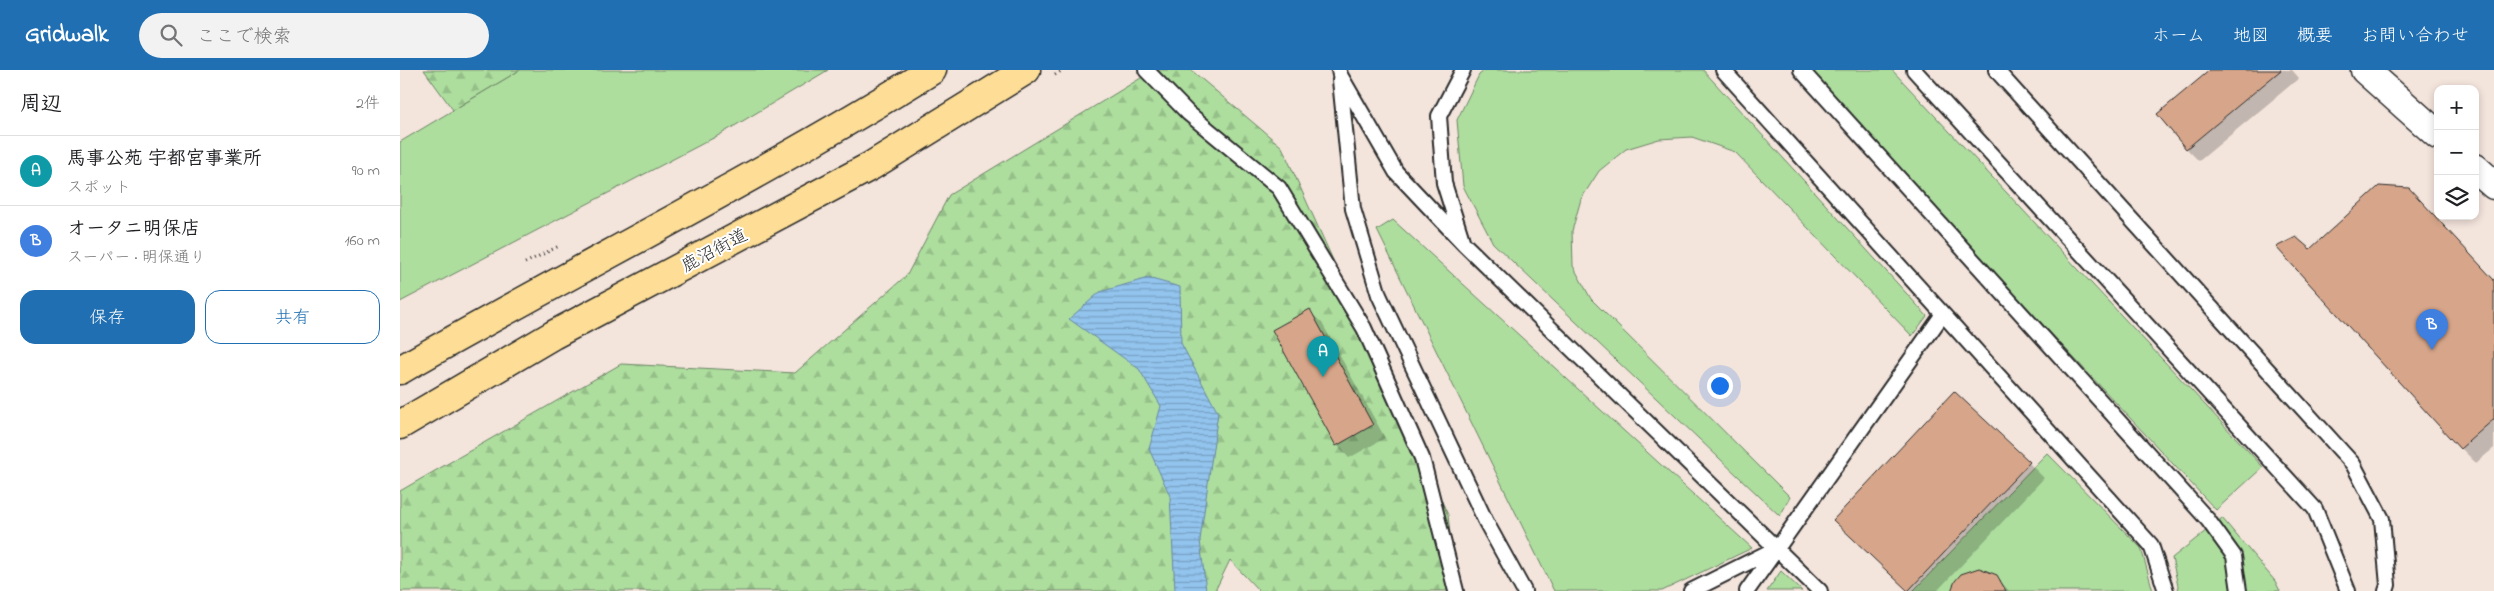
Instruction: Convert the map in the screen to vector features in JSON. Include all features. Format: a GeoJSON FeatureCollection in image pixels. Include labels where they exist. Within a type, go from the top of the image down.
{"type":"FeatureCollection","features":[{"type":"Feature","properties":{"kind":"main road"},"geometry":{"type":"LineString","coordinates":[[400,370],[524,298],[848,122],[932,70]]}},
{"type":"Feature","properties":{"kind":"main road","name":"鹿沼街道"},"geometry":{"type":"LineString","coordinates":[[400,425],[553,335],[871,166],[1026,70]]}},
{"type":"Feature","properties":{"kind":"street"},"geometry":{"type":"LineString","coordinates":[[2365,70],[2434,131]]}},
{"type":"Feature","properties":{"kind":"street"},"geometry":{"type":"LineString","coordinates":[[2479,172],[2494,185]]}},
{"type":"Feature","properties":{"kind":"lane"},"geometry":{"type":"LineString","coordinates":[[1146,70],[1188,112],[1279,188],[1364,328],[1422,458],[1456,591]]}},
{"type":"Feature","properties":{"kind":"lane"},"geometry":{"type":"LineString","coordinates":[[1463,70],[1439,116],[1444,183],[1464,244]]}},
{"type":"Feature","properties":{"kind":"lane"},"geometry":{"type":"LineString","coordinates":[[1723,70],[2152,545],[2164,579],[2166,591]]}},
{"type":"Feature","properties":{"kind":"lane"},"geometry":{"type":"LineString","coordinates":[[1800,70],[2208,520],[2234,556],[2239,591]]}},
{"type":"Feature","properties":{"kind":"lane"},"geometry":{"type":"LineString","coordinates":[[1914,70],[2315,509],[2348,591]]}},
{"type":"Feature","properties":{"kind":"lane"},"geometry":{"type":"LineString","coordinates":[[1996,70],[2354,464],[2382,519],[2388,585],[2386,591]]}},
{"type":"Feature","properties":{"kind":"lane"},"geometry":{"type":"LineString","coordinates":[[1340,72],[1396,172],[1464,244],[1820,591]]}},
{"type":"Feature","properties":{"kind":"lane"},"geometry":{"type":"LineString","coordinates":[[1340,72],[1353,209],[1379,295],[1486,522],[1524,591]]}},
{"type":"Feature","properties":{"kind":"lane"},"geometry":{"type":"LineString","coordinates":[[1746,591],[1944,314]]}},
{"type":"Feature","properties":{"kind":"lane"},"geometry":{"type":"LineString","coordinates":[[1691,591],[1776,548]]}},
{"type":"Feature","properties":{"kind":"green space"},"geometry":{"type":"Polygon","coordinates":[[[424,70],[520,70],[453,110],[424,70]]]}},
{"type":"Feature","properties":{"kind":"green space"},"geometry":{"type":"Polygon","coordinates":[[[520,70],[828,70],[721,134],[400,302],[400,142],[520,70]]]}},
{"type":"Feature","properties":{"kind":"green space"},"geometry":{"type":"Polygon","coordinates":[[[1154,70],[1191,70],[1282,147],[1448,515],[1456,591],[1259,591],[1230,560],[1215,591],[400,591],[400,491],[621,364],[795,373],[907,275],[949,195],[1154,70]]]}},
{"type":"Feature","properties":{"kind":"green space"},"geometry":{"type":"Polygon","coordinates":[[[1485,70],[1703,70],[1927,316],[1912,336],[1735,152],[1692,137],[1659,139],[1626,149],[1599,171],[1581,199],[1572,231],[1573,266],[1591,299],[1790,497],[1780,516],[1493,243],[1463,186],[1457,120],[1479,75],[1485,70]]]}},
{"type":"Feature","properties":{"kind":"green space"},"geometry":{"type":"Polygon","coordinates":[[[1805,70],[1892,70],[2263,467],[2216,510],[1805,70]]]}},
{"type":"Feature","properties":{"kind":"green space"},"geometry":{"type":"Polygon","coordinates":[[[1393,220],[1752,548],[1662,591],[1554,591],[1377,230],[1393,220]]]}},
{"type":"Feature","properties":{"kind":"green space"},"geometry":{"type":"Polygon","coordinates":[[[2047,453],[2141,548],[2153,591],[1913,591],[2047,453]]]}},
{"type":"Feature","properties":{"kind":"green space"},"geometry":{"type":"Polygon","coordinates":[[[2222,518],[2275,581],[2280,591],[2179,591],[2172,558],[2222,518]]]}},
{"type":"Feature","properties":{"kind":"green space"},"geometry":{"type":"Polygon","coordinates":[[[1781,571],[1802,591],[1767,591],[1781,571]]]}},
{"type":"Feature","properties":{"kind":"water"},"geometry":{"type":"Polygon","coordinates":[[[1148,278],[1180,287],[1181,343],[1218,413],[1200,540],[1206,591],[1175,591],[1170,496],[1149,449],[1161,406],[1139,369],[1069,319],[1100,292],[1148,278]]]}},
{"type":"Feature","properties":{"kind":"building"},"geometry":{"type":"Polygon","coordinates":[[[2210,70],[2281,70],[2186,149],[2157,114],[2210,70]]]}},
{"type":"Feature","properties":{"kind":"building"},"geometry":{"type":"Polygon","coordinates":[[[2379,186],[2409,188],[2434,215],[2434,220],[2439,220],[2494,280],[2494,419],[2460,449],[2276,247],[2296,237],[2310,249],[2379,186]]]}},
{"type":"Feature","properties":{"kind":"building"},"geometry":{"type":"Polygon","coordinates":[[[1310,309],[1373,425],[1336,446],[1272,330],[1310,309]]]}},
{"type":"Feature","properties":{"kind":"building"},"geometry":{"type":"Polygon","coordinates":[[[1954,391],[2030,462],[1908,591],[1833,520],[1954,391]]]}},
{"type":"Feature","properties":{"kind":"building"},"geometry":{"type":"Polygon","coordinates":[[[1979,568],[1997,575],[2006,591],[1951,591],[1955,581],[1961,574],[1979,568]]]}},
{"type":"Feature","properties":{"kind":"place","name":"オータニ明保店"},"geometry":{"type":"Point","coordinates":[2432,350]}},
{"type":"Feature","properties":{"kind":"place","name":"馬事公苑 宇都宮事業所"},"geometry":{"type":"Point","coordinates":[1323,377]}}]}
